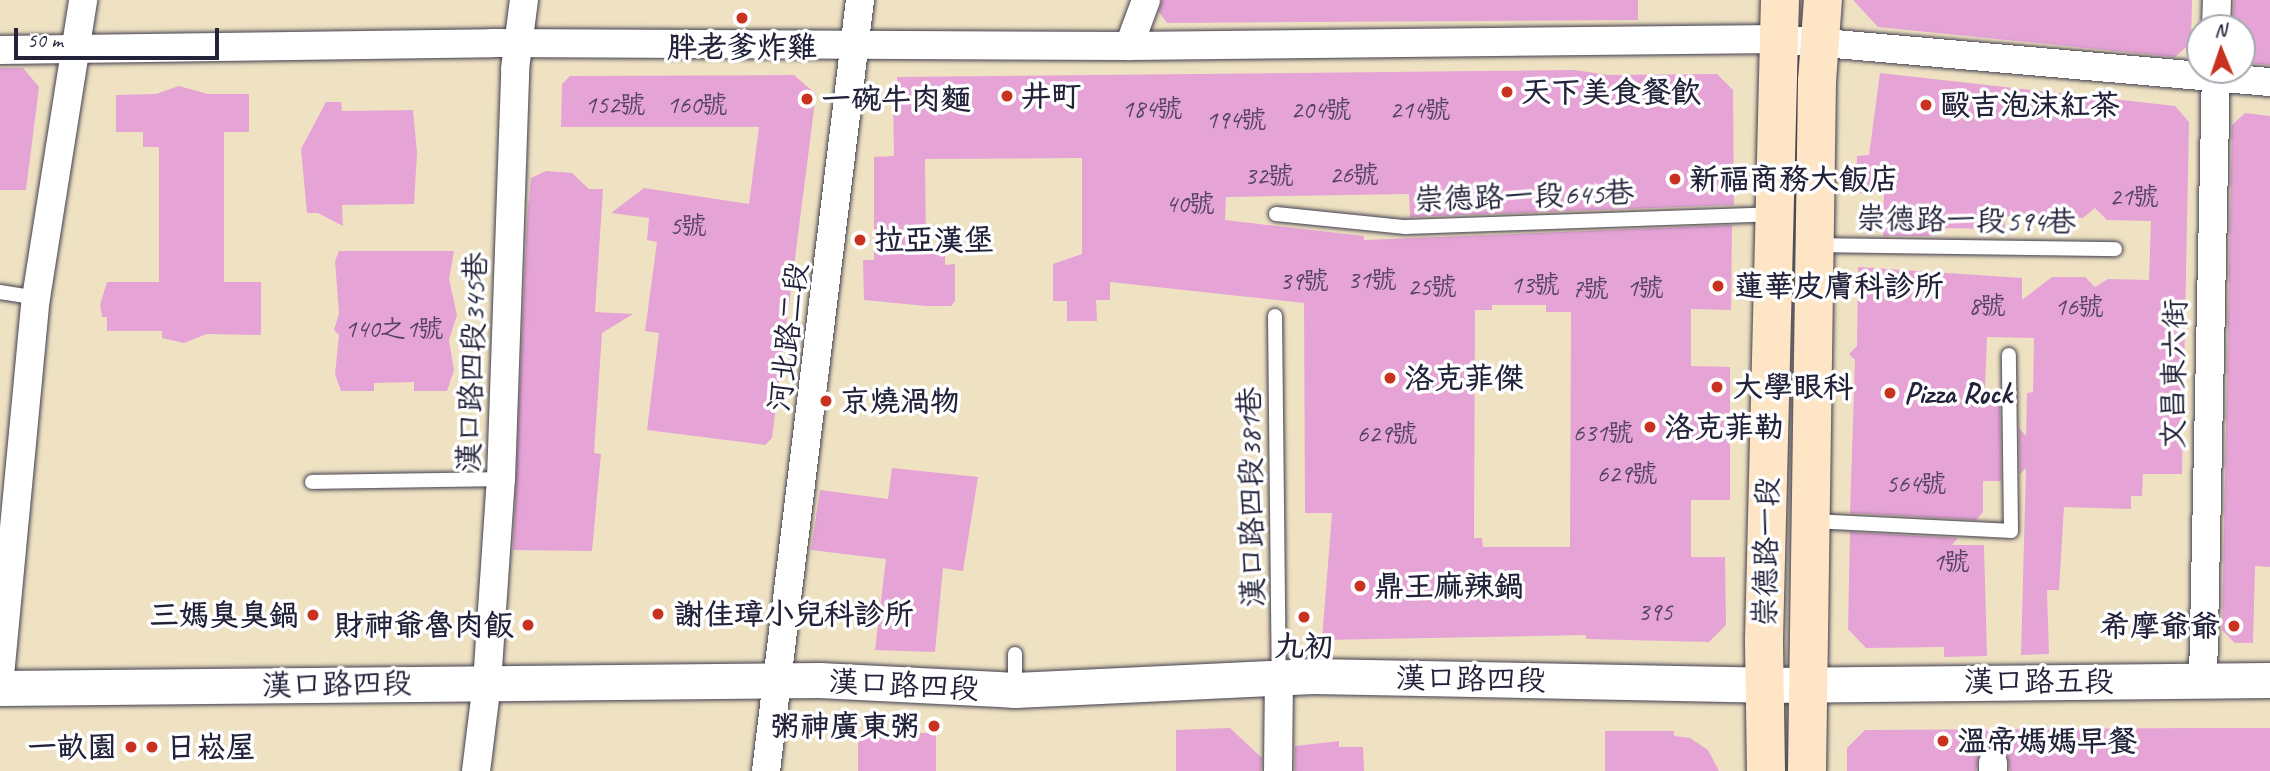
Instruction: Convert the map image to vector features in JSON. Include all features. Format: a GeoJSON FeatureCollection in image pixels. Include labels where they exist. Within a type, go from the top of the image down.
{"type":"FeatureCollection","features":[{"type":"Feature","properties":{"kind":"main road","name":"崇德路一段"},"geometry":{"type":"LineString","coordinates":[[1766,771],[1774,214],[1780,0]]}},
{"type":"Feature","properties":{"kind":"main road","name":"崇德路一段"},"geometry":{"type":"LineString","coordinates":[[1807,771],[1814,521],[1820,40],[1823,0]]}},
{"type":"Feature","properties":{"kind":"street"},"geometry":{"type":"LineString","coordinates":[[0,677],[36,298],[83,0]]}},
{"type":"Feature","properties":{"kind":"street","name":"漢口路四段345巷"},"geometry":{"type":"LineString","coordinates":[[476,771],[487,683],[501,480],[523,0]]}},
{"type":"Feature","properties":{"kind":"street","name":"河北路二段"},"geometry":{"type":"LineString","coordinates":[[766,771],[860,0]]}},
{"type":"Feature","properties":{"kind":"street"},"geometry":{"type":"LineString","coordinates":[[1129,46],[1146,0]]}},
{"type":"Feature","properties":{"kind":"street"},"geometry":{"type":"LineString","coordinates":[[0,50],[519,43],[1129,46],[1778,39],[1820,40],[2186,70]]}},
{"type":"Feature","properties":{"kind":"street","name":"文昌東六街"},"geometry":{"type":"LineString","coordinates":[[2203,680],[2216,84]]}},
{"type":"Feature","properties":{"kind":"street"},"geometry":{"type":"LineString","coordinates":[[1278,771],[1279,677]]}},
{"type":"Feature","properties":{"kind":"street","name":"漢口路四段"},"geometry":{"type":"LineString","coordinates":[[0,688],[779,681],[1014,690],[1279,677],[1766,685],[1808,683]]}},
{"type":"Feature","properties":{"kind":"street","name":"漢口路五段"},"geometry":{"type":"LineString","coordinates":[[1808,683],[2270,680]]}},
{"type":"Feature","properties":{"kind":"lane","name":"崇德路一段645巷"},"geometry":{"type":"LineString","coordinates":[[1276,214],[1405,227],[1774,214]]}},
{"type":"Feature","properties":{"kind":"lane","name":"崇德路一段594巷"},"geometry":{"type":"LineString","coordinates":[[1817,245],[2115,249]]}},
{"type":"Feature","properties":{"kind":"lane"},"geometry":{"type":"LineString","coordinates":[[0,292],[36,298]]}},
{"type":"Feature","properties":{"kind":"lane","name":"漢口路四段381巷"},"geometry":{"type":"LineString","coordinates":[[1275,316],[1279,677]]}},
{"type":"Feature","properties":{"kind":"lane"},"geometry":{"type":"LineString","coordinates":[[1814,521],[2011,531],[2009,355]]}},
{"type":"Feature","properties":{"kind":"lane"},"geometry":{"type":"LineString","coordinates":[[312,482],[501,480]]}},
{"type":"Feature","properties":{"kind":"lane"},"geometry":{"type":"LineString","coordinates":[[1014,654],[1014,690]]}},
{"type":"Feature","properties":{"kind":"building"},"geometry":{"type":"Polygon","coordinates":[[[1162,0],[1638,0],[1638,20],[1167,23],[1159,12],[1162,0]]]}},
{"type":"Feature","properties":{"kind":"building"},"geometry":{"type":"Polygon","coordinates":[[[1853,0],[2192,0],[2192,14],[2186,14],[2186,47],[2175,57],[1878,27],[1853,0]]]}},
{"type":"Feature","properties":{"kind":"building"},"geometry":{"type":"Polygon","coordinates":[[[2234,0],[2270,0],[2270,65],[2256,64],[2256,14],[2234,14],[2234,0]]]}},
{"type":"Feature","properties":{"kind":"building"},"geometry":{"type":"Polygon","coordinates":[[[0,68],[23,68],[39,87],[26,190],[0,190],[0,68]]]}},
{"type":"Feature","properties":{"kind":"building"},"geometry":{"type":"Polygon","coordinates":[[[1575,70],[1608,75],[1717,74],[1733,90],[1734,205],[1410,217],[1409,194],[1226,197],[1225,220],[1364,236],[1364,240],[1732,225],[1731,310],[1691,309],[1691,366],[1730,367],[1730,500],[1691,500],[1691,557],[1725,557],[1726,625],[1709,642],[1586,639],[1586,635],[1322,640],[1332,513],[1305,513],[1304,303],[1110,282],[1110,300],[1096,300],[1097,321],[1067,321],[1067,301],[1053,301],[1053,264],[1082,254],[1082,158],[925,159],[926,246],[945,246],[945,265],[955,264],[955,301],[951,306],[926,306],[864,300],[863,260],[874,260],[874,157],[894,156],[893,91],[897,91],[897,77],[1575,70]],[[1492,305],[1492,310],[1475,310],[1474,538],[1482,538],[1483,547],[1570,547],[1571,312],[1546,312],[1546,305],[1492,305]]]}},
{"type":"Feature","properties":{"kind":"building"},"geometry":{"type":"Polygon","coordinates":[[[1880,73],[2175,106],[2189,122],[2182,474],[2143,474],[2142,496],[2131,496],[2131,509],[2064,507],[2059,590],[2047,590],[2049,654],[2021,655],[2026,468],[2020,474],[2019,428],[2026,436],[2027,393],[2033,392],[2034,338],[1987,337],[1985,388],[2000,405],[2001,481],[1983,481],[1983,512],[1976,520],[1850,513],[1855,360],[1849,354],[1857,346],[1858,267],[2022,278],[2022,300],[2052,277],[2085,277],[2095,287],[2108,279],[2149,280],[2151,221],[2107,220],[2095,208],[2083,218],[2005,216],[2005,229],[1936,228],[1936,236],[1883,236],[1884,194],[1856,193],[1857,156],[1869,155],[1880,73]]]}},
{"type":"Feature","properties":{"kind":"building"},"geometry":{"type":"Polygon","coordinates":[[[794,75],[816,94],[772,438],[765,445],[647,430],[659,333],[645,331],[657,242],[647,240],[649,218],[611,213],[644,188],[749,204],[759,127],[561,127],[562,84],[570,76],[794,75]]]}},
{"type":"Feature","properties":{"kind":"building"},"geometry":{"type":"Polygon","coordinates":[[[179,86],[208,94],[249,94],[249,132],[224,132],[224,282],[261,282],[261,335],[207,334],[184,343],[162,338],[162,331],[107,331],[107,317],[102,317],[100,305],[107,282],[159,282],[159,147],[143,147],[143,132],[116,132],[116,95],[156,94],[179,86]]]}},
{"type":"Feature","properties":{"kind":"building"},"geometry":{"type":"Polygon","coordinates":[[[326,102],[341,102],[342,111],[413,110],[417,153],[414,204],[342,205],[343,226],[318,213],[307,213],[301,149],[326,102]]]}},
{"type":"Feature","properties":{"kind":"building"},"geometry":{"type":"Polygon","coordinates":[[[2245,113],[2270,116],[2270,567],[2255,566],[2253,643],[2235,643],[2222,630],[2232,125],[2245,113]]]}},
{"type":"Feature","properties":{"kind":"building"},"geometry":{"type":"Polygon","coordinates":[[[546,171],[572,173],[589,189],[603,189],[595,312],[633,314],[602,333],[594,453],[601,454],[592,551],[513,550],[527,219],[531,178],[546,171]]]}},
{"type":"Feature","properties":{"kind":"building"},"geometry":{"type":"Polygon","coordinates":[[[339,251],[454,251],[449,279],[457,315],[449,340],[454,370],[447,391],[414,391],[414,382],[374,383],[374,391],[341,391],[335,374],[339,335],[334,330],[339,314],[335,261],[339,251]]]}},
{"type":"Feature","properties":{"kind":"building"},"geometry":{"type":"Polygon","coordinates":[[[892,468],[978,477],[963,571],[943,568],[935,652],[875,650],[886,559],[811,550],[820,490],[888,499],[892,468]]]}},
{"type":"Feature","properties":{"kind":"building"},"geometry":{"type":"Polygon","coordinates":[[[1850,532],[1958,538],[1952,545],[1984,545],[1987,656],[1944,657],[1944,647],[1866,648],[1848,629],[1850,532]]]}},
{"type":"Feature","properties":{"kind":"building"},"geometry":{"type":"Polygon","coordinates":[[[1230,728],[1262,758],[1261,771],[1176,771],[1176,730],[1230,728]]]}},
{"type":"Feature","properties":{"kind":"building"},"geometry":{"type":"Polygon","coordinates":[[[2270,728],[2270,771],[2010,771],[2007,754],[1994,746],[1979,754],[1976,771],[1847,771],[1847,748],[1865,730],[2270,728]]]}},
{"type":"Feature","properties":{"kind":"building"},"geometry":{"type":"Polygon","coordinates":[[[1605,731],[1674,731],[1674,736],[1690,738],[1708,750],[1719,771],[1605,771],[1605,731]]]}},
{"type":"Feature","properties":{"kind":"building"},"geometry":{"type":"Polygon","coordinates":[[[858,733],[936,733],[936,771],[858,771],[858,733]]]}},
{"type":"Feature","properties":{"kind":"building"},"geometry":{"type":"Polygon","coordinates":[[[1339,741],[1339,747],[1363,747],[1364,771],[1295,771],[1295,746],[1339,741]]]}},
{"type":"Feature","properties":{"kind":"place","name":"胖老爹炸雞"},"geometry":{"type":"Point","coordinates":[742,18]}},
{"type":"Feature","properties":{"kind":"place","name":"天下美食餐飲"},"geometry":{"type":"Point","coordinates":[1507,92]}},
{"type":"Feature","properties":{"kind":"place","name":"井町"},"geometry":{"type":"Point","coordinates":[1007,96]}},
{"type":"Feature","properties":{"kind":"place","name":"一碗牛肉麵"},"geometry":{"type":"Point","coordinates":[807,99]}},
{"type":"Feature","properties":{"kind":"place","name":"毆吉泡沫紅茶"},"geometry":{"type":"Point","coordinates":[1926,105]}},
{"type":"Feature","properties":{"kind":"place","name":"新福商務大飯店"},"geometry":{"type":"Point","coordinates":[1675,179]}},
{"type":"Feature","properties":{"kind":"place","name":"拉亞漢堡"},"geometry":{"type":"Point","coordinates":[860,240]}},
{"type":"Feature","properties":{"kind":"place","name":"蓮華皮膚科診所"},"geometry":{"type":"Point","coordinates":[1718,286]}},
{"type":"Feature","properties":{"kind":"place","name":"洛克菲傑"},"geometry":{"type":"Point","coordinates":[1390,378]}},
{"type":"Feature","properties":{"kind":"place","name":"大學眼科"},"geometry":{"type":"Point","coordinates":[1717,387]}},
{"type":"Feature","properties":{"kind":"place","name":"Pizza Rock"},"geometry":{"type":"Point","coordinates":[1890,393]}},
{"type":"Feature","properties":{"kind":"place","name":"京燒渦物"},"geometry":{"type":"Point","coordinates":[826,401]}},
{"type":"Feature","properties":{"kind":"place","name":"洛克菲勒"},"geometry":{"type":"Point","coordinates":[1650,427]}},
{"type":"Feature","properties":{"kind":"place","name":"鼎王麻辣鍋"},"geometry":{"type":"Point","coordinates":[1360,586]}},
{"type":"Feature","properties":{"kind":"place","name":"謝佳璋小兒科診所"},"geometry":{"type":"Point","coordinates":[658,614]}},
{"type":"Feature","properties":{"kind":"place","name":"三媽臭臭鍋"},"geometry":{"type":"Point","coordinates":[313,615]}},
{"type":"Feature","properties":{"kind":"place","name":"九初"},"geometry":{"type":"Point","coordinates":[1304,617]}},
{"type":"Feature","properties":{"kind":"place","name":"財神爺魯肉飯"},"geometry":{"type":"Point","coordinates":[528,625]}},
{"type":"Feature","properties":{"kind":"place","name":"希摩爺爺"},"geometry":{"type":"Point","coordinates":[2234,626]}},
{"type":"Feature","properties":{"kind":"place","name":"粥神廣東粥"},"geometry":{"type":"Point","coordinates":[934,726]}},
{"type":"Feature","properties":{"kind":"place","name":"溫帝媽媽早餐"},"geometry":{"type":"Point","coordinates":[1943,741]}},
{"type":"Feature","properties":{"kind":"place","name":"一畝園"},"geometry":{"type":"Point","coordinates":[131,747]}},
{"type":"Feature","properties":{"kind":"place","name":"日崧屋"},"geometry":{"type":"Point","coordinates":[152,747]}}]}
